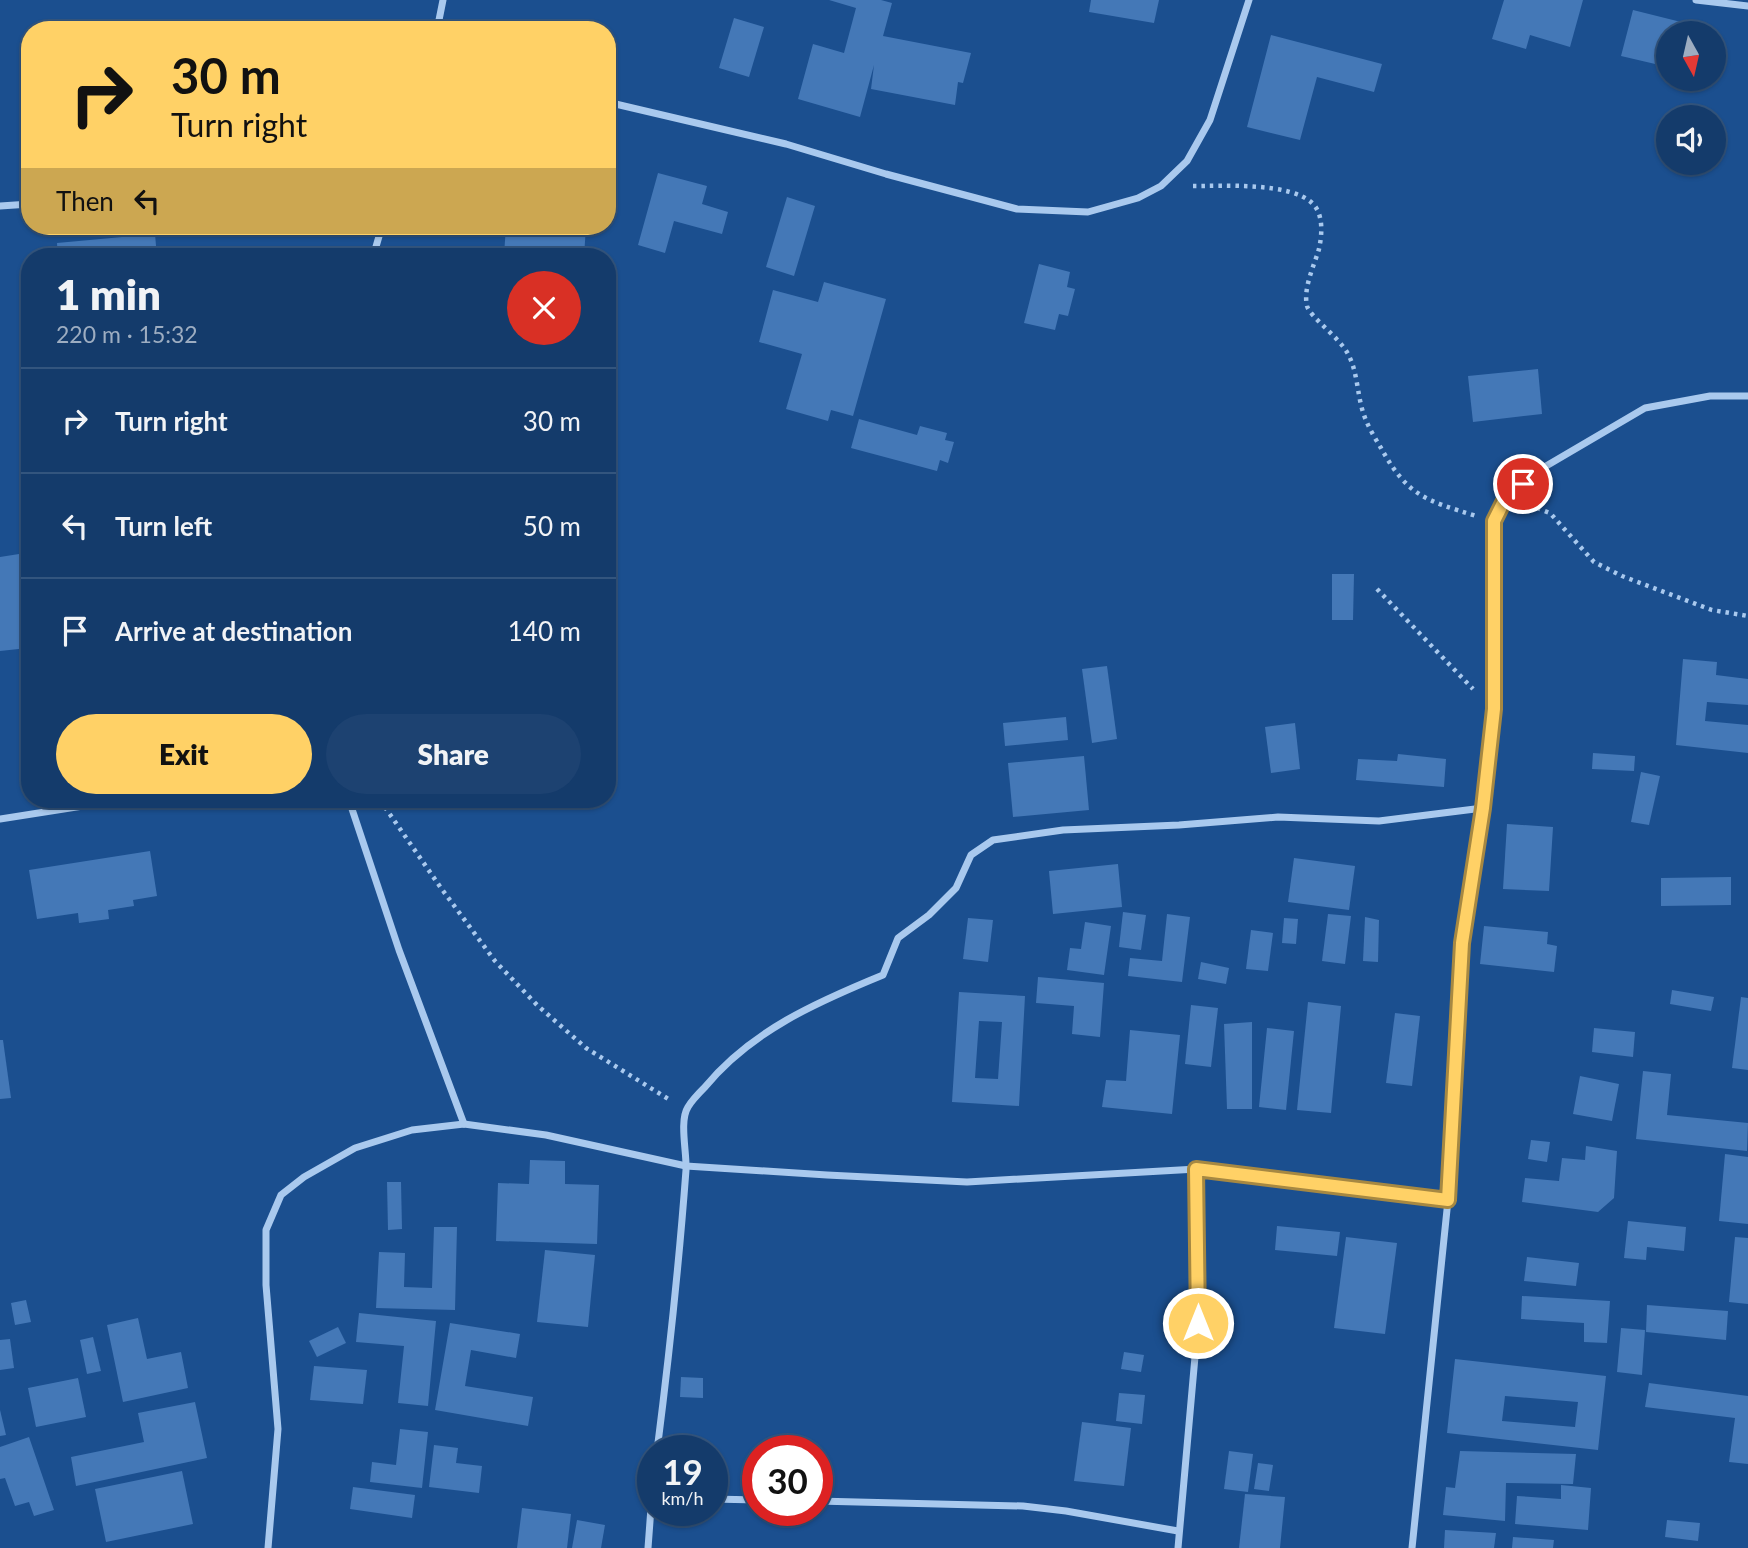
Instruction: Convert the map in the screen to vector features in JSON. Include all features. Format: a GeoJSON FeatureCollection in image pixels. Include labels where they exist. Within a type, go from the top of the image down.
{"type":"FeatureCollection","features":[{"type":"Feature","properties":{"kind":"street"},"geometry":{"type":"LineString","coordinates":[[439,21],[443,0]]}},
{"type":"Feature","properties":{"kind":"street"},"geometry":{"type":"LineString","coordinates":[[616,104],[786,145],[1017,209],[1088,212],[1138,198],[1161,186],[1187,161],[1210,120],[1249,0]]}},
{"type":"Feature","properties":{"kind":"street"},"geometry":{"type":"LineString","coordinates":[[1696,0],[1748,6]]}},
{"type":"Feature","properties":{"kind":"street"},"geometry":{"type":"LineString","coordinates":[[0,206],[21,205]]}},
{"type":"Feature","properties":{"kind":"street"},"geometry":{"type":"LineString","coordinates":[[1412,1548],[1448,1200],[1462,943],[1483,808],[1494,709],[1494,521],[1505,499],[1541,470],[1644,408],[1710,396],[1748,396]]}},
{"type":"Feature","properties":{"kind":"street"},"geometry":{"type":"LineString","coordinates":[[0,819],[70,808]]}},
{"type":"Feature","properties":{"kind":"street"},"geometry":{"type":"LineString","coordinates":[[352,808],[399,950],[464,1124]]}},
{"type":"Feature","properties":{"kind":"street"},"geometry":{"type":"LineString","coordinates":[[659,1435],[674,1317],[686,1166],[686,1109],[718,1071],[770,1029],[833,995],[883,975],[898,938],[929,915],[956,888],[971,855],[993,840],[1063,830],[1278,817],[1379,821],[1483,808]]}},
{"type":"Feature","properties":{"kind":"street"},"geometry":{"type":"LineString","coordinates":[[266,1547],[278,1429],[266,1285],[266,1230],[281,1195],[304,1177],[355,1148],[412,1130],[464,1124],[546,1135],[686,1166],[967,1182],[1196,1169],[1448,1200]]}},
{"type":"Feature","properties":{"kind":"street"},"geometry":{"type":"LineString","coordinates":[[1178,1548],[1198,1323],[1196,1169]]}},
{"type":"Feature","properties":{"kind":"street"},"geometry":{"type":"LineString","coordinates":[[833,1501],[1023,1506],[1178,1531]]}},
{"type":"Feature","properties":{"kind":"street"},"geometry":{"type":"LineString","coordinates":[[648,1548],[650,1526]]}},
{"type":"Feature","properties":{"kind":"path"},"geometry":{"type":"LineString","coordinates":[[1161,186],[1247,186],[1289,192],[1312,203],[1320,215],[1322,233],[1306,303],[1310,314],[1332,332],[1350,358],[1364,417],[1384,453],[1398,477],[1414,492],[1429,501],[1494,521]]}},
{"type":"Feature","properties":{"kind":"path"},"geometry":{"type":"LineString","coordinates":[[1505,499],[1550,513],[1594,562],[1622,576],[1712,610],[1748,616]]}},
{"type":"Feature","properties":{"kind":"path"},"geometry":{"type":"LineString","coordinates":[[1377,589],[1494,709]]}},
{"type":"Feature","properties":{"kind":"path"},"geometry":{"type":"LineString","coordinates":[[386,808],[495,961],[537,1005],[586,1048],[686,1109]]}},
{"type":"Feature","properties":{"kind":"building"},"geometry":{"type":"Polygon","coordinates":[[[829,0],[881,0],[892,3],[883,36],[971,53],[963,83],[958,82],[955,105],[871,89],[874,65],[860,117],[798,99],[813,44],[844,53],[856,8],[829,0]]]}},
{"type":"Feature","properties":{"kind":"building"},"geometry":{"type":"Polygon","coordinates":[[[1091,0],[1159,0],[1154,23],[1089,12],[1091,0]]]}},
{"type":"Feature","properties":{"kind":"building"},"geometry":{"type":"Polygon","coordinates":[[[1504,0],[1583,0],[1570,47],[1530,35],[1526,49],[1492,39],[1504,0]]]}},
{"type":"Feature","properties":{"kind":"building"},"geometry":{"type":"Polygon","coordinates":[[[1633,10],[1677,21],[1656,21],[1656,64],[1621,56],[1633,10]]]}},
{"type":"Feature","properties":{"kind":"building"},"geometry":{"type":"Polygon","coordinates":[[[734,18],[764,27],[749,77],[719,68],[734,18]]]}},
{"type":"Feature","properties":{"kind":"building"},"geometry":{"type":"Polygon","coordinates":[[[1271,35],[1382,64],[1374,92],[1317,77],[1300,140],[1247,127],[1271,35]]]}},
{"type":"Feature","properties":{"kind":"building"},"geometry":{"type":"Polygon","coordinates":[[[658,173],[707,186],[702,204],[728,212],[722,234],[674,221],[665,253],[638,245],[658,173]]]}},
{"type":"Feature","properties":{"kind":"building"},"geometry":{"type":"Polygon","coordinates":[[[787,197],[815,206],[794,276],[766,267],[787,197]]]}},
{"type":"Feature","properties":{"kind":"building"},"geometry":{"type":"Polygon","coordinates":[[[155,235],[156,248],[57,248],[57,243],[155,235]]]}},
{"type":"Feature","properties":{"kind":"building"},"geometry":{"type":"Polygon","coordinates":[[[505,235],[585,235],[585,248],[504,248],[505,235]]]}},
{"type":"Feature","properties":{"kind":"building"},"geometry":{"type":"Polygon","coordinates":[[[1039,264],[1070,272],[1067,287],[1075,289],[1068,316],[1059,314],[1055,330],[1024,323],[1039,264]]]}},
{"type":"Feature","properties":{"kind":"building"},"geometry":{"type":"Polygon","coordinates":[[[824,282],[886,299],[853,416],[831,410],[828,421],[786,409],[802,354],[759,342],[773,290],[818,302],[824,282]]]}},
{"type":"Feature","properties":{"kind":"building"},"geometry":{"type":"Polygon","coordinates":[[[1538,369],[1542,414],[1473,422],[1468,376],[1538,369]]]}},
{"type":"Feature","properties":{"kind":"building"},"geometry":{"type":"Polygon","coordinates":[[[859,419],[917,435],[920,426],[947,433],[945,440],[954,442],[948,463],[940,460],[937,471],[851,448],[859,419]]]}},
{"type":"Feature","properties":{"kind":"building"},"geometry":{"type":"Polygon","coordinates":[[[21,556],[21,649],[0,651],[0,557],[21,556]]]}},
{"type":"Feature","properties":{"kind":"building"},"geometry":{"type":"Polygon","coordinates":[[[1332,574],[1354,574],[1353,620],[1332,620],[1332,574]]]}},
{"type":"Feature","properties":{"kind":"building"},"geometry":{"type":"Polygon","coordinates":[[[1683,659],[1717,662],[1716,675],[1748,679],[1748,705],[1707,702],[1705,721],[1748,725],[1748,753],[1676,745],[1683,659]]]}},
{"type":"Feature","properties":{"kind":"building"},"geometry":{"type":"Polygon","coordinates":[[[1107,666],[1117,739],[1092,743],[1082,669],[1107,666]]]}},
{"type":"Feature","properties":{"kind":"building"},"geometry":{"type":"Polygon","coordinates":[[[1066,717],[1068,740],[1005,746],[1003,723],[1066,717]]]}},
{"type":"Feature","properties":{"kind":"building"},"geometry":{"type":"Polygon","coordinates":[[[1295,723],[1300,769],[1271,773],[1265,727],[1295,723]]]}},
{"type":"Feature","properties":{"kind":"building"},"geometry":{"type":"Polygon","coordinates":[[[1593,753],[1635,756],[1634,771],[1592,769],[1593,753]]]}},
{"type":"Feature","properties":{"kind":"building"},"geometry":{"type":"Polygon","coordinates":[[[1398,754],[1446,759],[1444,787],[1356,780],[1358,759],[1397,761],[1398,754]]]}},
{"type":"Feature","properties":{"kind":"building"},"geometry":{"type":"Polygon","coordinates":[[[1084,756],[1089,810],[1013,817],[1008,763],[1084,756]]]}},
{"type":"Feature","properties":{"kind":"building"},"geometry":{"type":"Polygon","coordinates":[[[1641,772],[1660,776],[1649,825],[1631,822],[1641,772]]]}},
{"type":"Feature","properties":{"kind":"building"},"geometry":{"type":"Polygon","coordinates":[[[1507,824],[1553,827],[1549,891],[1503,889],[1507,824]]]}},
{"type":"Feature","properties":{"kind":"building"},"geometry":{"type":"Polygon","coordinates":[[[150,851],[157,896],[133,900],[134,906],[108,910],[109,919],[79,923],[78,913],[37,919],[29,870],[150,851]]]}},
{"type":"Feature","properties":{"kind":"building"},"geometry":{"type":"Polygon","coordinates":[[[1294,858],[1355,866],[1349,910],[1288,902],[1294,858]]]}},
{"type":"Feature","properties":{"kind":"building"},"geometry":{"type":"Polygon","coordinates":[[[1118,864],[1122,907],[1053,914],[1049,871],[1118,864]]]}},
{"type":"Feature","properties":{"kind":"building"},"geometry":{"type":"Polygon","coordinates":[[[1731,877],[1731,905],[1661,906],[1661,878],[1731,877]]]}},
{"type":"Feature","properties":{"kind":"building"},"geometry":{"type":"Polygon","coordinates":[[[1123,912],[1146,915],[1141,950],[1119,947],[1123,912]]]}},
{"type":"Feature","properties":{"kind":"building"},"geometry":{"type":"Polygon","coordinates":[[[1167,914],[1190,917],[1182,982],[1128,976],[1130,958],[1162,961],[1167,914]]]}},
{"type":"Feature","properties":{"kind":"building"},"geometry":{"type":"Polygon","coordinates":[[[1328,914],[1351,916],[1345,964],[1322,961],[1328,914]]]}},
{"type":"Feature","properties":{"kind":"building"},"geometry":{"type":"Polygon","coordinates":[[[1365,917],[1379,920],[1378,962],[1363,961],[1365,917]]]}},
{"type":"Feature","properties":{"kind":"building"},"geometry":{"type":"Polygon","coordinates":[[[968,918],[993,920],[988,962],[963,959],[968,918]]]}},
{"type":"Feature","properties":{"kind":"building"},"geometry":{"type":"Polygon","coordinates":[[[1284,918],[1298,919],[1296,944],[1282,943],[1284,918]]]}},
{"type":"Feature","properties":{"kind":"building"},"geometry":{"type":"Polygon","coordinates":[[[1085,922],[1111,926],[1104,975],[1067,970],[1070,948],[1081,949],[1085,922]]]}},
{"type":"Feature","properties":{"kind":"building"},"geometry":{"type":"Polygon","coordinates":[[[1484,926],[1548,932],[1547,944],[1557,946],[1554,972],[1480,964],[1484,926]]]}},
{"type":"Feature","properties":{"kind":"building"},"geometry":{"type":"Polygon","coordinates":[[[1251,930],[1273,933],[1268,971],[1246,969],[1251,930]]]}},
{"type":"Feature","properties":{"kind":"building"},"geometry":{"type":"Polygon","coordinates":[[[1201,962],[1229,968],[1226,984],[1198,979],[1201,962]]]}},
{"type":"Feature","properties":{"kind":"building"},"geometry":{"type":"Polygon","coordinates":[[[1038,977],[1104,983],[1100,1037],[1072,1034],[1074,1006],[1036,1003],[1038,977]]]}},
{"type":"Feature","properties":{"kind":"building"},"geometry":{"type":"Polygon","coordinates":[[[1672,990],[1714,997],[1711,1011],[1670,1004],[1672,990]]]}},
{"type":"Feature","properties":{"kind":"building"},"geometry":{"type":"Polygon","coordinates":[[[959,992],[1025,996],[1019,1106],[952,1102],[959,992]],[[979,1021],[975,1078],[998,1079],[1002,1022],[979,1021]]]}},
{"type":"Feature","properties":{"kind":"building"},"geometry":{"type":"Polygon","coordinates":[[[1741,997],[1748,998],[1748,1070],[1732,1068],[1741,997]]]}},
{"type":"Feature","properties":{"kind":"building"},"geometry":{"type":"Polygon","coordinates":[[[1308,1002],[1341,1006],[1331,1113],[1297,1110],[1308,1002]]]}},
{"type":"Feature","properties":{"kind":"building"},"geometry":{"type":"Polygon","coordinates":[[[1191,1005],[1218,1008],[1211,1067],[1185,1064],[1191,1005]]]}},
{"type":"Feature","properties":{"kind":"building"},"geometry":{"type":"Polygon","coordinates":[[[1395,1013],[1420,1016],[1412,1086],[1386,1083],[1395,1013]]]}},
{"type":"Feature","properties":{"kind":"building"},"geometry":{"type":"Polygon","coordinates":[[[1252,1022],[1252,1109],[1227,1109],[1224,1024],[1252,1022]]]}},
{"type":"Feature","properties":{"kind":"building"},"geometry":{"type":"Polygon","coordinates":[[[1267,1028],[1294,1031],[1286,1110],[1259,1107],[1267,1028]]]}},
{"type":"Feature","properties":{"kind":"building"},"geometry":{"type":"Polygon","coordinates":[[[1594,1028],[1635,1032],[1633,1057],[1592,1052],[1594,1028]]]}},
{"type":"Feature","properties":{"kind":"building"},"geometry":{"type":"Polygon","coordinates":[[[1130,1030],[1180,1035],[1172,1114],[1102,1107],[1106,1080],[1126,1081],[1130,1030]]]}},
{"type":"Feature","properties":{"kind":"building"},"geometry":{"type":"Polygon","coordinates":[[[0,1040],[3,1040],[11,1098],[0,1099],[0,1040]]]}},
{"type":"Feature","properties":{"kind":"building"},"geometry":{"type":"Polygon","coordinates":[[[1643,1071],[1671,1074],[1667,1115],[1748,1123],[1747,1151],[1636,1139],[1643,1071]]]}},
{"type":"Feature","properties":{"kind":"building"},"geometry":{"type":"Polygon","coordinates":[[[1580,1076],[1619,1084],[1612,1121],[1573,1114],[1580,1076]]]}},
{"type":"Feature","properties":{"kind":"building"},"geometry":{"type":"Polygon","coordinates":[[[1531,1140],[1550,1142],[1547,1162],[1528,1159],[1531,1140]]]}},
{"type":"Feature","properties":{"kind":"building"},"geometry":{"type":"Polygon","coordinates":[[[1586,1146],[1617,1151],[1614,1198],[1598,1212],[1522,1202],[1525,1178],[1559,1181],[1562,1158],[1585,1160],[1586,1146]]]}},
{"type":"Feature","properties":{"kind":"building"},"geometry":{"type":"Polygon","coordinates":[[[1725,1154],[1748,1157],[1748,1224],[1719,1221],[1725,1154]]]}},
{"type":"Feature","properties":{"kind":"building"},"geometry":{"type":"Polygon","coordinates":[[[530,1160],[565,1161],[565,1184],[599,1185],[597,1244],[496,1241],[498,1183],[529,1184],[530,1160]]]}},
{"type":"Feature","properties":{"kind":"building"},"geometry":{"type":"Polygon","coordinates":[[[387,1182],[401,1182],[402,1229],[388,1230],[387,1182]]]}},
{"type":"Feature","properties":{"kind":"building"},"geometry":{"type":"Polygon","coordinates":[[[1628,1221],[1686,1227],[1684,1251],[1647,1247],[1646,1260],[1624,1258],[1628,1221]]]}},
{"type":"Feature","properties":{"kind":"building"},"geometry":{"type":"Polygon","coordinates":[[[1277,1226],[1340,1232],[1337,1256],[1275,1250],[1277,1226]]]}},
{"type":"Feature","properties":{"kind":"building"},"geometry":{"type":"Polygon","coordinates":[[[434,1227],[457,1227],[455,1310],[376,1308],[379,1252],[405,1253],[404,1287],[432,1288],[434,1227]]]}},
{"type":"Feature","properties":{"kind":"building"},"geometry":{"type":"Polygon","coordinates":[[[1346,1237],[1397,1243],[1385,1334],[1334,1328],[1346,1237]]]}},
{"type":"Feature","properties":{"kind":"building"},"geometry":{"type":"Polygon","coordinates":[[[1735,1237],[1748,1238],[1748,1304],[1729,1302],[1735,1237]]]}},
{"type":"Feature","properties":{"kind":"building"},"geometry":{"type":"Polygon","coordinates":[[[545,1250],[595,1255],[588,1327],[537,1322],[545,1250]]]}},
{"type":"Feature","properties":{"kind":"building"},"geometry":{"type":"Polygon","coordinates":[[[1527,1257],[1579,1263],[1576,1286],[1524,1281],[1527,1257]]]}},
{"type":"Feature","properties":{"kind":"building"},"geometry":{"type":"Polygon","coordinates":[[[1522,1296],[1610,1301],[1607,1343],[1584,1342],[1584,1323],[1521,1319],[1522,1296]]]}},
{"type":"Feature","properties":{"kind":"building"},"geometry":{"type":"Polygon","coordinates":[[[26,1300],[31,1322],[15,1325],[11,1303],[26,1300]]]}},
{"type":"Feature","properties":{"kind":"building"},"geometry":{"type":"Polygon","coordinates":[[[1647,1305],[1728,1311],[1726,1340],[1646,1332],[1647,1305]]]}},
{"type":"Feature","properties":{"kind":"building"},"geometry":{"type":"Polygon","coordinates":[[[359,1313],[436,1321],[428,1406],[398,1403],[404,1346],[356,1342],[359,1313]]]}},
{"type":"Feature","properties":{"kind":"building"},"geometry":{"type":"Polygon","coordinates":[[[138,1318],[147,1359],[181,1352],[188,1388],[123,1402],[107,1325],[138,1318]]]}},
{"type":"Feature","properties":{"kind":"building"},"geometry":{"type":"Polygon","coordinates":[[[450,1323],[520,1334],[516,1358],[471,1350],[465,1386],[533,1397],[528,1426],[435,1410],[450,1323]]]}},
{"type":"Feature","properties":{"kind":"building"},"geometry":{"type":"Polygon","coordinates":[[[338,1327],[346,1343],[317,1357],[309,1341],[338,1327]]]}},
{"type":"Feature","properties":{"kind":"building"},"geometry":{"type":"Polygon","coordinates":[[[1621,1328],[1645,1330],[1642,1375],[1617,1372],[1621,1328]]]}},
{"type":"Feature","properties":{"kind":"building"},"geometry":{"type":"Polygon","coordinates":[[[93,1337],[101,1371],[87,1374],[80,1340],[93,1337]]]}},
{"type":"Feature","properties":{"kind":"building"},"geometry":{"type":"Polygon","coordinates":[[[10,1339],[14,1368],[0,1370],[0,1340],[10,1339]]]}},
{"type":"Feature","properties":{"kind":"building"},"geometry":{"type":"Polygon","coordinates":[[[1124,1352],[1144,1355],[1141,1372],[1121,1369],[1124,1352]]]}},
{"type":"Feature","properties":{"kind":"building"},"geometry":{"type":"Polygon","coordinates":[[[1455,1359],[1606,1376],[1598,1450],[1447,1433],[1455,1359]],[[1505,1396],[1502,1421],[1575,1427],[1578,1402],[1505,1396]]]}},
{"type":"Feature","properties":{"kind":"building"},"geometry":{"type":"Polygon","coordinates":[[[314,1366],[367,1370],[363,1404],[310,1400],[314,1366]]]}},
{"type":"Feature","properties":{"kind":"building"},"geometry":{"type":"Polygon","coordinates":[[[681,1377],[703,1378],[703,1398],[680,1397],[681,1377]]]}},
{"type":"Feature","properties":{"kind":"building"},"geometry":{"type":"Polygon","coordinates":[[[78,1378],[86,1417],[36,1427],[28,1388],[78,1378]]]}},
{"type":"Feature","properties":{"kind":"building"},"geometry":{"type":"Polygon","coordinates":[[[1649,1383],[1748,1396],[1748,1464],[1729,1462],[1735,1418],[1645,1407],[1649,1383]]]}},
{"type":"Feature","properties":{"kind":"building"},"geometry":{"type":"Polygon","coordinates":[[[1119,1393],[1145,1395],[1142,1424],[1116,1421],[1119,1393]]]}},
{"type":"Feature","properties":{"kind":"building"},"geometry":{"type":"Polygon","coordinates":[[[195,1402],[207,1458],[76,1486],[71,1457],[144,1442],[138,1413],[195,1402]]]}},
{"type":"Feature","properties":{"kind":"building"},"geometry":{"type":"Polygon","coordinates":[[[0,1410],[6,1435],[0,1436],[0,1410]]]}},
{"type":"Feature","properties":{"kind":"building"},"geometry":{"type":"Polygon","coordinates":[[[1082,1422],[1131,1428],[1124,1486],[1074,1481],[1082,1422]]]}},
{"type":"Feature","properties":{"kind":"building"},"geometry":{"type":"Polygon","coordinates":[[[400,1429],[428,1432],[422,1488],[370,1482],[372,1462],[396,1465],[400,1429]]]}},
{"type":"Feature","properties":{"kind":"building"},"geometry":{"type":"Polygon","coordinates":[[[29,1437],[54,1510],[34,1516],[29,1502],[15,1506],[5,1478],[0,1479],[0,1447],[29,1437]]]}},
{"type":"Feature","properties":{"kind":"building"},"geometry":{"type":"Polygon","coordinates":[[[434,1445],[458,1448],[456,1463],[482,1466],[479,1493],[429,1487],[434,1445]]]}},
{"type":"Feature","properties":{"kind":"building"},"geometry":{"type":"Polygon","coordinates":[[[1229,1451],[1253,1454],[1248,1492],[1224,1489],[1229,1451]]]}},
{"type":"Feature","properties":{"kind":"building"},"geometry":{"type":"Polygon","coordinates":[[[1460,1451],[1576,1454],[1573,1484],[1506,1483],[1505,1521],[1443,1515],[1446,1487],[1455,1488],[1460,1451]]]}},
{"type":"Feature","properties":{"kind":"building"},"geometry":{"type":"Polygon","coordinates":[[[1258,1463],[1273,1465],[1269,1491],[1254,1489],[1258,1463]]]}},
{"type":"Feature","properties":{"kind":"building"},"geometry":{"type":"Polygon","coordinates":[[[182,1471],[193,1524],[106,1542],[95,1489],[182,1471]]]}},
{"type":"Feature","properties":{"kind":"building"},"geometry":{"type":"Polygon","coordinates":[[[1561,1485],[1591,1488],[1588,1530],[1515,1524],[1517,1496],[1561,1499],[1561,1485]]]}},
{"type":"Feature","properties":{"kind":"building"},"geometry":{"type":"Polygon","coordinates":[[[353,1487],[415,1495],[412,1518],[350,1509],[353,1487]]]}},
{"type":"Feature","properties":{"kind":"building"},"geometry":{"type":"Polygon","coordinates":[[[1245,1494],[1285,1497],[1280,1548],[1239,1548],[1245,1494]]]}},
{"type":"Feature","properties":{"kind":"building"},"geometry":{"type":"Polygon","coordinates":[[[522,1508],[571,1514],[567,1548],[517,1548],[522,1508]]]}},
{"type":"Feature","properties":{"kind":"building"},"geometry":{"type":"Polygon","coordinates":[[[577,1520],[605,1525],[601,1548],[572,1548],[577,1520]]]}},
{"type":"Feature","properties":{"kind":"building"},"geometry":{"type":"Polygon","coordinates":[[[1667,1520],[1700,1523],[1698,1541],[1665,1537],[1667,1520]]]}},
{"type":"Feature","properties":{"kind":"building"},"geometry":{"type":"Polygon","coordinates":[[[1445,1530],[1496,1533],[1494,1548],[1444,1548],[1445,1530]]]}},
{"type":"Feature","properties":{"kind":"building"},"geometry":{"type":"Polygon","coordinates":[[[1513,1537],[1554,1540],[1553,1548],[1512,1548],[1513,1537]]]}},
{"type":"Feature","properties":{"kind":"route"},"geometry":{"type":"LineString","coordinates":[[1198,1323],[1196,1169],[1448,1200],[1462,943],[1483,808],[1494,709],[1494,521],[1505,499],[1523,484]]}}]}
